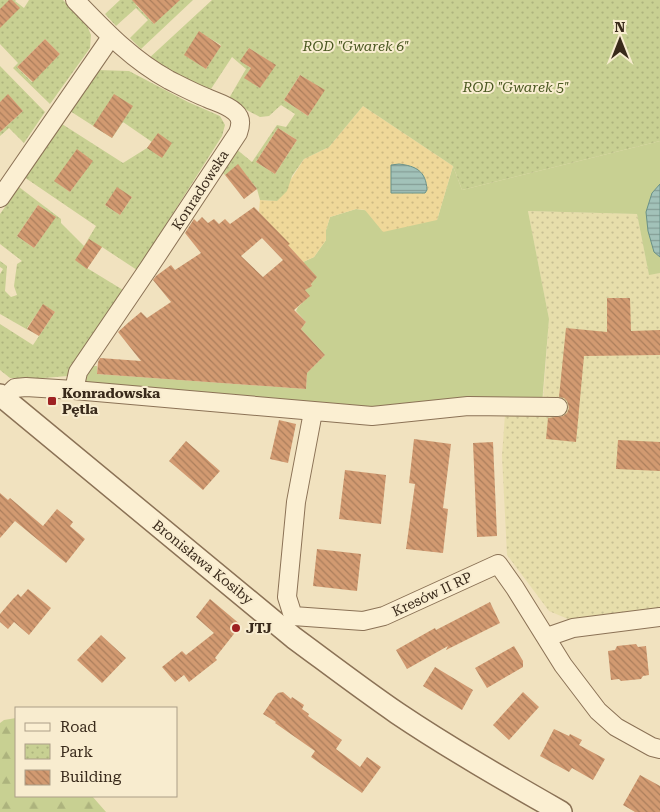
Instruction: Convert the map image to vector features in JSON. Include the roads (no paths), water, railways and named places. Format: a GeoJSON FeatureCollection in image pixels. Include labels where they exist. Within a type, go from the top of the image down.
{"type":"FeatureCollection","features":[{"type":"Feature","properties":{"kind":"street","name":"Konradowska"},"geometry":{"type":"LineString","coordinates":[[74,390],[78,372],[155,260],[241,126],[240,118],[235,112],[155,72],[141,62],[111,37],[75,0]]}},
{"type":"Feature","properties":{"kind":"street"},"geometry":{"type":"LineString","coordinates":[[0,198],[111,37]]}},
{"type":"Feature","properties":{"kind":"street","name":"Bronisława Kosiby"},"geometry":{"type":"LineString","coordinates":[[558,407],[468,406],[372,416],[26,387],[15,388],[2,397],[289,622],[344,675],[438,739],[561,812]]}},
{"type":"Feature","properties":{"kind":"street"},"geometry":{"type":"LineString","coordinates":[[289,622],[287,597],[296,502],[313,412]]}},
{"type":"Feature","properties":{"kind":"street","name":"Kresów II RP"},"geometry":{"type":"LineString","coordinates":[[289,622],[363,621],[384,616],[498,564],[563,665],[598,711],[616,727],[652,747],[660,749]]}},
{"type":"Feature","properties":{"kind":"street"},"geometry":{"type":"LineString","coordinates":[[546,638],[573,628],[660,618]]}},
{"type":"Feature","properties":{"kind":"water"},"geometry":{"type":"Polygon","coordinates":[[[399,164],[415,168],[422,174],[425,178],[427,190],[425,193],[391,193],[391,165],[399,164]]]}},
{"type":"Feature","properties":{"kind":"water"},"geometry":{"type":"Polygon","coordinates":[[[660,184],[660,257],[654,252],[648,231],[646,212],[652,193],[660,184]]]}},
{"type":"Feature","properties":{"kind":"place","name":"Konradowska Pętla"},"geometry":{"type":"Point","coordinates":[52,401]}},
{"type":"Feature","properties":{"kind":"place","name":"JTJ"},"geometry":{"type":"Point","coordinates":[236,628]}},
{"type":"Feature","properties":{"kind":"park label","name":"ROD \"Gwarek 6\""},"geometry":{"type":"Point","coordinates":[356,46]}},
{"type":"Feature","properties":{"kind":"park label","name":"ROD \"Gwarek 5\""},"geometry":{"type":"Point","coordinates":[516,87]}}]}
